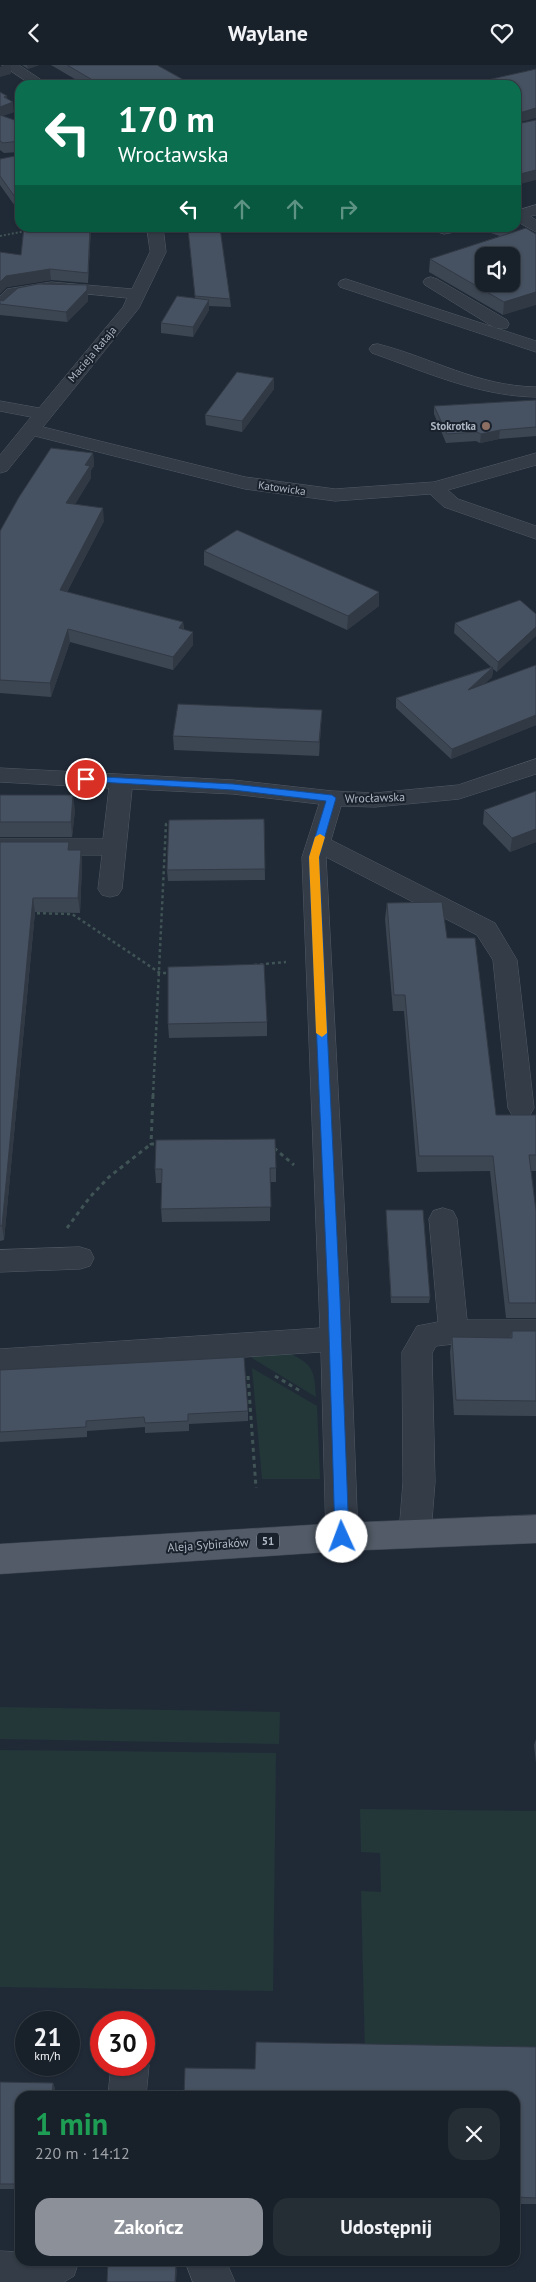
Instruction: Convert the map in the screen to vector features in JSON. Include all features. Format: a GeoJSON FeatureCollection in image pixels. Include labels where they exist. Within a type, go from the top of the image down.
{"type":"FeatureCollection","features":[{"type":"Feature","properties":{"kind":"main road","name":"Aleja Sybiraków"},"geometry":{"type":"LineString","coordinates":[[0,1559],[342,1537],[536,1529]]}},
{"type":"Feature","properties":{"kind":"street"},"geometry":{"type":"LineString","coordinates":[[9,65],[34,80]]}},
{"type":"Feature","properties":{"kind":"street"},"geometry":{"type":"LineString","coordinates":[[521,214],[536,210]]}},
{"type":"Feature","properties":{"kind":"street"},"geometry":{"type":"LineString","coordinates":[[521,218],[536,227]]}},
{"type":"Feature","properties":{"kind":"street","name":"Macieja Rataja"},"geometry":{"type":"LineString","coordinates":[[0,467],[131,308],[158,252],[156,232]]}},
{"type":"Feature","properties":{"kind":"street"},"geometry":{"type":"LineString","coordinates":[[431,282],[536,346]]}},
{"type":"Feature","properties":{"kind":"street"},"geometry":{"type":"LineString","coordinates":[[346,284],[536,346]]}},
{"type":"Feature","properties":{"kind":"street"},"geometry":{"type":"LineString","coordinates":[[0,306],[13,293],[50,287],[137,294]]}},
{"type":"Feature","properties":{"kind":"street"},"geometry":{"type":"LineString","coordinates":[[378,349],[488,387],[536,392]]}},
{"type":"Feature","properties":{"kind":"street"},"geometry":{"type":"LineString","coordinates":[[0,406],[42,414]]}},
{"type":"Feature","properties":{"kind":"street","name":"Katowicka"},"geometry":{"type":"LineString","coordinates":[[30,429],[245,483],[335,495],[435,488],[536,459]]}},
{"type":"Feature","properties":{"kind":"street"},"geometry":{"type":"LineString","coordinates":[[435,488],[450,503],[536,533]]}},
{"type":"Feature","properties":{"kind":"street","name":"Wrocławska"},"geometry":{"type":"LineString","coordinates":[[0,775],[233,787],[332,798],[375,800],[459,792],[490,783],[536,765]]}},
{"type":"Feature","properties":{"kind":"street"},"geometry":{"type":"LineString","coordinates":[[110,889],[121,781]]}},
{"type":"Feature","properties":{"kind":"street"},"geometry":{"type":"LineString","coordinates":[[332,798],[316,850],[318,962],[334,1299],[342,1537]]}},
{"type":"Feature","properties":{"kind":"street"},"geometry":{"type":"LineString","coordinates":[[0,847],[113,847]]}},
{"type":"Feature","properties":{"kind":"street"},"geometry":{"type":"LineString","coordinates":[[316,850],[486,929],[505,960],[521,1108]]}},
{"type":"Feature","properties":{"kind":"street"},"geometry":{"type":"LineString","coordinates":[[443,1219],[454,1332]]}},
{"type":"Feature","properties":{"kind":"street"},"geometry":{"type":"LineString","coordinates":[[0,1261],[80,1258]]}},
{"type":"Feature","properties":{"kind":"street"},"geometry":{"type":"LineString","coordinates":[[415,1533],[419,1482],[417,1352],[427,1335],[454,1332],[536,1333]]}},
{"type":"Feature","properties":{"kind":"street"},"geometry":{"type":"LineString","coordinates":[[0,1361],[335,1339]]}},
{"type":"Feature","properties":{"kind":"street"},"geometry":{"type":"LineString","coordinates":[[127,2091],[129,2076]]}},
{"type":"Feature","properties":{"kind":"street"},"geometry":{"type":"LineString","coordinates":[[0,2272],[40,2274],[52,2266]]}},
{"type":"Feature","properties":{"kind":"street"},"geometry":{"type":"LineString","coordinates":[[207,2266],[214,2282]]}},
{"type":"Feature","properties":{"kind":"path"},"geometry":{"type":"LineString","coordinates":[[0,236],[23,232]]}},
{"type":"Feature","properties":{"kind":"path"},"geometry":{"type":"LineString","coordinates":[[151,1144],[166,824],[175,824]]}},
{"type":"Feature","properties":{"kind":"path"},"geometry":{"type":"LineString","coordinates":[[27,913],[72,914],[160,973],[178,973]]}},
{"type":"Feature","properties":{"kind":"path"},"geometry":{"type":"LineString","coordinates":[[251,965],[267,962],[318,962]]}},
{"type":"Feature","properties":{"kind":"path"},"geometry":{"type":"LineString","coordinates":[[268,1143],[316,1183],[329,1185]]}},
{"type":"Feature","properties":{"kind":"path"},"geometry":{"type":"LineString","coordinates":[[63,1234],[90,1197],[103,1183],[151,1144],[160,1144]]}},
{"type":"Feature","properties":{"kind":"path"},"geometry":{"type":"LineString","coordinates":[[247,1370],[256,1488]]}},
{"type":"Feature","properties":{"kind":"path"},"geometry":{"type":"LineString","coordinates":[[271,1375],[338,1413]]}},
{"type":"Feature","properties":{"kind":"green space"},"geometry":{"type":"Polygon","coordinates":[[[289,1353],[303,1361],[311,1369],[316,1397],[252,1358],[252,1355],[289,1353]]]}},
{"type":"Feature","properties":{"kind":"green space"},"geometry":{"type":"Polygon","coordinates":[[[252,1368],[317,1406],[320,1479],[262,1479],[252,1368]]]}},
{"type":"Feature","properties":{"kind":"green space"},"geometry":{"type":"Polygon","coordinates":[[[0,1707],[280,1712],[279,1744],[0,1739],[0,1707]]]}},
{"type":"Feature","properties":{"kind":"green space"},"geometry":{"type":"Polygon","coordinates":[[[0,1750],[276,1753],[273,1991],[0,1987],[0,1750]]]}},
{"type":"Feature","properties":{"kind":"green space"},"geometry":{"type":"Polygon","coordinates":[[[360,1809],[536,1811],[536,2054],[365,2052],[361,1891],[381,1892],[380,1853],[361,1852],[360,1809]]]}},
{"type":"Feature","properties":{"kind":"building"},"geometry":{"type":"Polygon","coordinates":[[[67,65],[157,65],[184,80],[92,80],[67,65]]]}},
{"type":"Feature","properties":{"kind":"building"},"geometry":{"type":"Polygon","coordinates":[[[536,69],[536,108],[521,112],[521,80],[487,80],[536,69]]]}},
{"type":"Feature","properties":{"kind":"building"},"geometry":{"type":"Polygon","coordinates":[[[0,92],[7,96],[4,97],[13,102],[0,107],[0,92]]]}},
{"type":"Feature","properties":{"kind":"building"},"geometry":{"type":"Polygon","coordinates":[[[0,115],[15,120],[15,142],[3,143],[0,141],[0,115]]]}},
{"type":"Feature","properties":{"kind":"building"},"geometry":{"type":"Polygon","coordinates":[[[536,120],[536,170],[521,174],[521,123],[536,120]]]}},
{"type":"Feature","properties":{"kind":"building"},"geometry":{"type":"Polygon","coordinates":[[[15,156],[15,197],[0,176],[0,159],[15,156]]]}},
{"type":"Feature","properties":{"kind":"building"},"geometry":{"type":"Polygon","coordinates":[[[526,228],[536,234],[536,292],[504,302],[487,292],[520,292],[520,247],[475,247],[475,285],[430,259],[514,232],[521,232],[521,230],[526,228]]]}},
{"type":"Feature","properties":{"kind":"building"},"geometry":{"type":"Polygon","coordinates":[[[23,232],[90,232],[88,273],[50,269],[6,276],[0,282],[0,252],[21,255],[23,232]]]}},
{"type":"Feature","properties":{"kind":"building"},"geometry":{"type":"Polygon","coordinates":[[[188,232],[221,232],[230,299],[195,296],[188,232]]]}},
{"type":"Feature","properties":{"kind":"building"},"geometry":{"type":"Polygon","coordinates":[[[38,284],[87,285],[87,290],[66,312],[0,304],[0,300],[3,301],[18,288],[38,284]]]}},
{"type":"Feature","properties":{"kind":"building"},"geometry":{"type":"Polygon","coordinates":[[[177,296],[209,300],[193,327],[161,323],[177,296]]]}},
{"type":"Feature","properties":{"kind":"building"},"geometry":{"type":"Polygon","coordinates":[[[237,372],[274,378],[242,421],[205,415],[237,372]]]}},
{"type":"Feature","properties":{"kind":"building"},"geometry":{"type":"Polygon","coordinates":[[[536,400],[536,427],[500,430],[481,434],[477,432],[447,434],[434,406],[536,400]]]}},
{"type":"Feature","properties":{"kind":"building"},"geometry":{"type":"Polygon","coordinates":[[[51,448],[93,453],[85,465],[90,466],[66,503],[103,508],[60,590],[183,622],[179,628],[193,632],[173,657],[68,629],[50,683],[0,680],[0,531],[19,497],[51,448]]]}},
{"type":"Feature","properties":{"kind":"building"},"geometry":{"type":"Polygon","coordinates":[[[237,530],[379,592],[348,616],[204,551],[237,530]]]}},
{"type":"Feature","properties":{"kind":"building"},"geometry":{"type":"Polygon","coordinates":[[[520,600],[536,614],[536,627],[498,662],[455,623],[520,600]]]}},
{"type":"Feature","properties":{"kind":"building"},"geometry":{"type":"Polygon","coordinates":[[[536,665],[536,715],[452,749],[396,698],[493,667],[468,690],[536,665]]]}},
{"type":"Feature","properties":{"kind":"building"},"geometry":{"type":"Polygon","coordinates":[[[178,704],[322,710],[319,742],[173,736],[178,704]]]}},
{"type":"Feature","properties":{"kind":"building"},"geometry":{"type":"Polygon","coordinates":[[[536,791],[536,829],[512,838],[484,810],[536,791]]]}},
{"type":"Feature","properties":{"kind":"building"},"geometry":{"type":"Polygon","coordinates":[[[0,795],[73,795],[71,822],[0,822],[0,795]]]}},
{"type":"Feature","properties":{"kind":"building"},"geometry":{"type":"Polygon","coordinates":[[[264,819],[265,869],[167,870],[169,820],[264,819]]]}},
{"type":"Feature","properties":{"kind":"building"},"geometry":{"type":"Polygon","coordinates":[[[0,842],[69,842],[68,850],[81,850],[78,898],[33,898],[2,1226],[0,1226],[0,842]]]}},
{"type":"Feature","properties":{"kind":"building"},"geometry":{"type":"Polygon","coordinates":[[[442,902],[447,938],[475,938],[496,1115],[536,1115],[536,1155],[529,1155],[536,1211],[536,1303],[509,1303],[493,1156],[419,1156],[405,995],[394,995],[387,903],[442,902]]]}},
{"type":"Feature","properties":{"kind":"building"},"geometry":{"type":"Polygon","coordinates":[[[264,964],[267,1022],[168,1024],[168,967],[264,964]]]}},
{"type":"Feature","properties":{"kind":"building"},"geometry":{"type":"Polygon","coordinates":[[[275,1139],[276,1168],[270,1168],[271,1207],[161,1209],[162,1169],[155,1169],[156,1140],[275,1139]]]}},
{"type":"Feature","properties":{"kind":"building"},"geometry":{"type":"Polygon","coordinates":[[[386,1210],[423,1210],[430,1297],[391,1297],[386,1210]]]}},
{"type":"Feature","properties":{"kind":"building"},"geometry":{"type":"Polygon","coordinates":[[[512,1331],[536,1331],[536,1401],[456,1400],[452,1337],[512,1338],[512,1331]]]}},
{"type":"Feature","properties":{"kind":"building"},"geometry":{"type":"Polygon","coordinates":[[[244,1357],[248,1411],[188,1414],[188,1421],[145,1423],[144,1417],[86,1421],[86,1427],[0,1432],[0,1370],[244,1357]]]}},
{"type":"Feature","properties":{"kind":"building"},"geometry":{"type":"Polygon","coordinates":[[[256,2042],[536,2047],[536,2198],[520,2197],[520,2091],[184,2091],[185,2068],[255,2069],[256,2042]]]}},
{"type":"Feature","properties":{"kind":"building"},"geometry":{"type":"Polygon","coordinates":[[[0,2082],[53,2083],[52,2091],[15,2091],[15,2184],[0,2184],[0,2082]]]}},
{"type":"Feature","properties":{"kind":"building"},"geometry":{"type":"Polygon","coordinates":[[[108,2266],[176,2266],[175,2282],[107,2282],[108,2266]]]}},
{"type":"Feature","properties":{"kind":"slow traffic"},"geometry":{"type":"LineString","coordinates":[[320,837],[314,857],[322,1033]]}},
{"type":"Feature","properties":{"kind":"place","name":"Stokrotka"},"geometry":{"type":"Point","coordinates":[486,426]}},
{"type":"Feature","properties":{"kind":"route"},"geometry":{"type":"LineString","coordinates":[[86,779],[233,787],[332,798],[314,857],[334,1299],[342,1537]]}}]}
